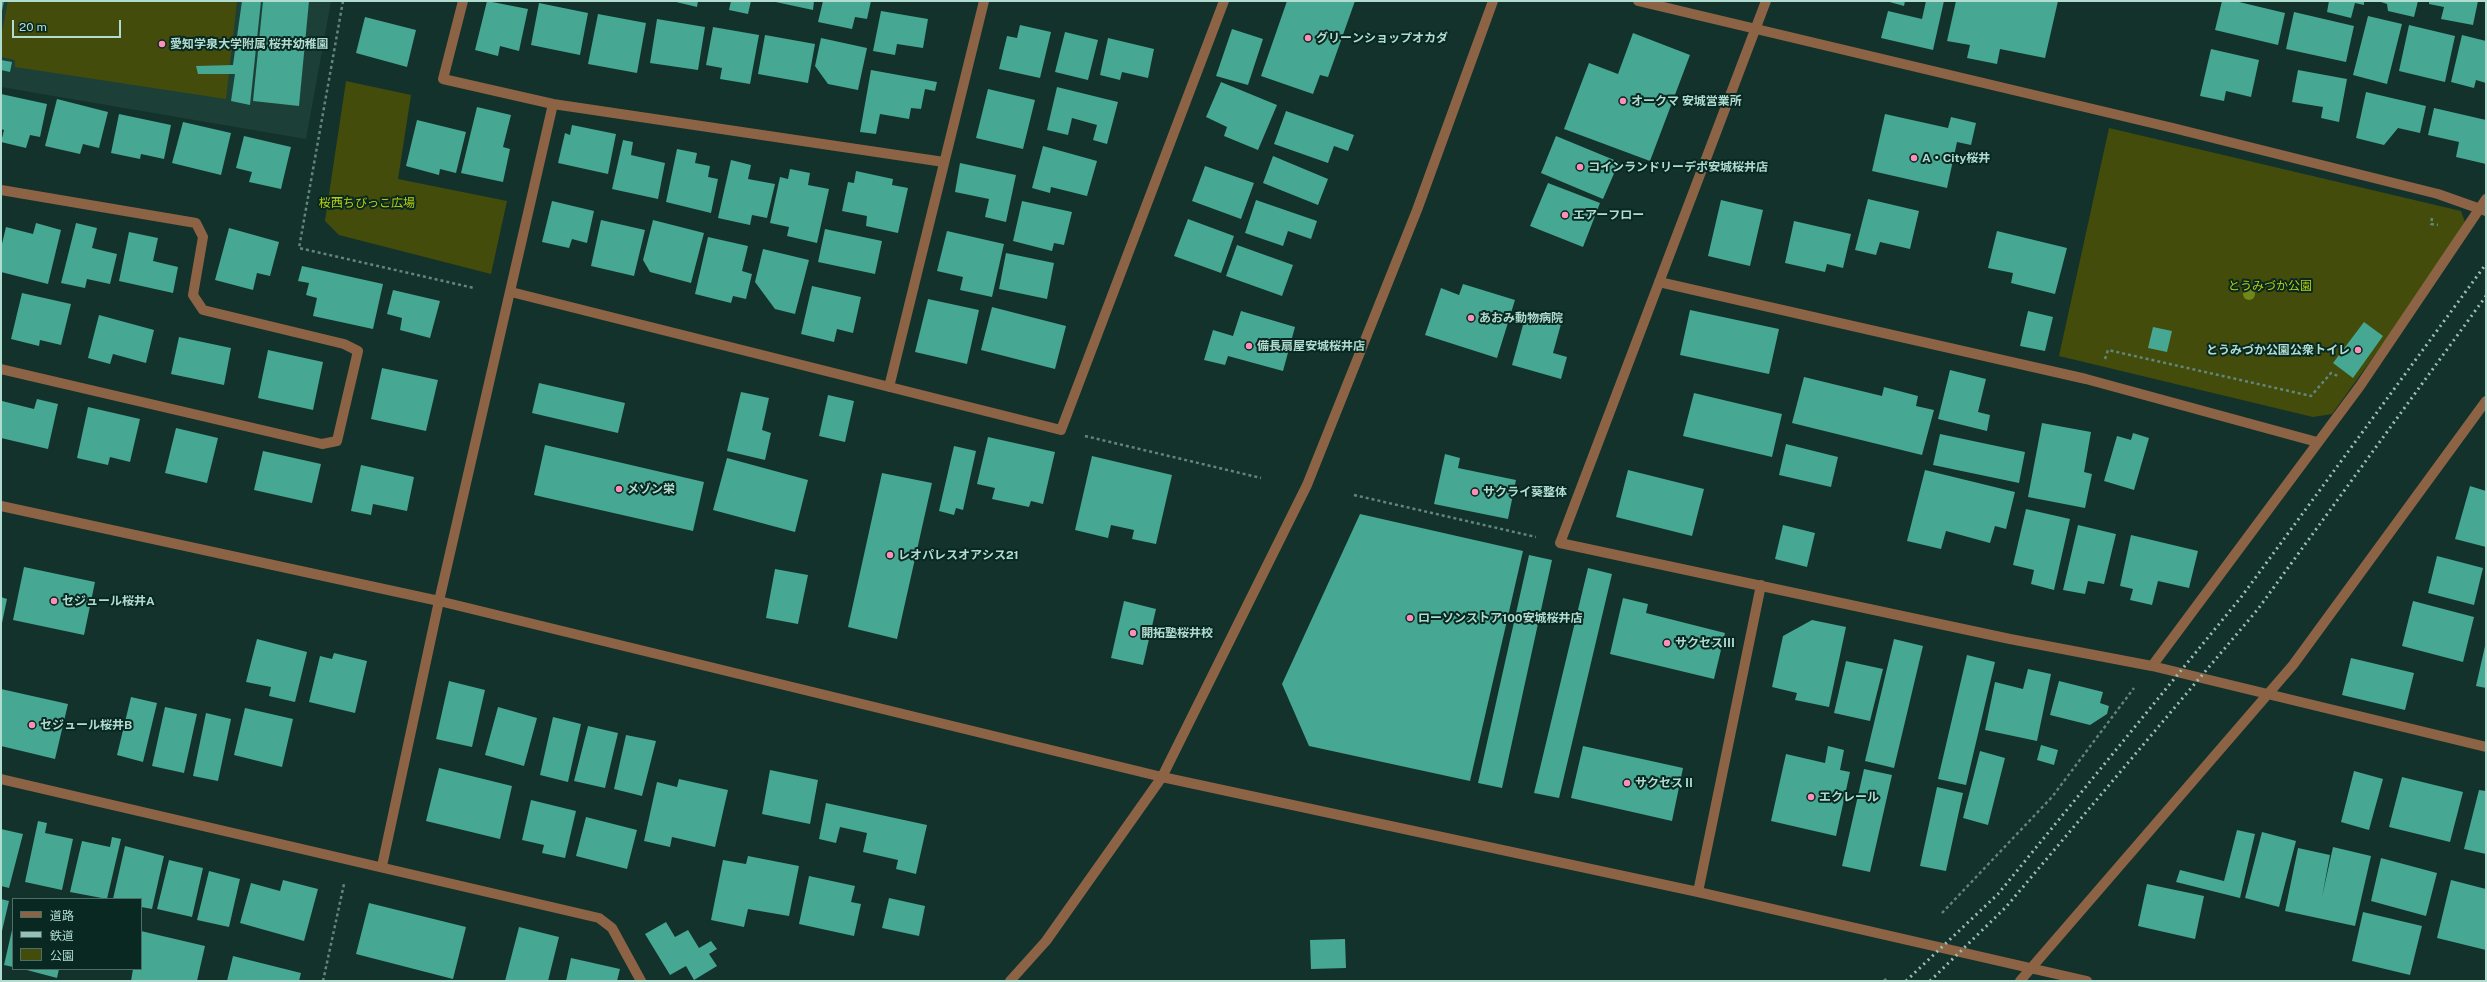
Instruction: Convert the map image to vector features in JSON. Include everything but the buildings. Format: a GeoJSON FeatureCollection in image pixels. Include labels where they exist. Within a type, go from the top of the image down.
{"type":"FeatureCollection","features":[{"type":"Feature","properties":{"kind":"street"},"geometry":{"type":"LineString","coordinates":[[463,1],[443,79],[553,104],[944,162]]}},
{"type":"Feature","properties":{"kind":"street"},"geometry":{"type":"LineString","coordinates":[[889,387],[984,1]]}},
{"type":"Feature","properties":{"kind":"street"},"geometry":{"type":"LineString","coordinates":[[511,292],[1061,430],[1224,1]]}},
{"type":"Feature","properties":{"kind":"street"},"geometry":{"type":"LineString","coordinates":[[1010,981],[1046,941],[1162,777],[1307,485],[1416,210],[1493,1]]}},
{"type":"Feature","properties":{"kind":"street"},"geometry":{"type":"LineString","coordinates":[[1638,1],[1756,28],[2415,188],[2484,210]]}},
{"type":"Feature","properties":{"kind":"street"},"geometry":{"type":"LineString","coordinates":[[1766,1],[1560,543],[2010,639],[2152,666],[2486,747]]}},
{"type":"Feature","properties":{"kind":"street"},"geometry":{"type":"LineString","coordinates":[[382,866],[439,601],[553,104]]}},
{"type":"Feature","properties":{"kind":"street"},"geometry":{"type":"LineString","coordinates":[[1,190],[196,223],[203,237],[193,295],[202,310],[344,344],[358,351],[337,441],[322,444],[1,369]]}},
{"type":"Feature","properties":{"kind":"street"},"geometry":{"type":"LineString","coordinates":[[2152,666],[2360,386],[2484,210],[2486,199]]}},
{"type":"Feature","properties":{"kind":"street"},"geometry":{"type":"LineString","coordinates":[[1659,282],[2099,382],[2317,442]]}},
{"type":"Feature","properties":{"kind":"street"},"geometry":{"type":"LineString","coordinates":[[2020,981],[2034,968],[2293,665],[2486,401]]}},
{"type":"Feature","properties":{"kind":"street"},"geometry":{"type":"LineString","coordinates":[[1,506],[439,601],[1162,777],[1698,892],[2087,981]]}},
{"type":"Feature","properties":{"kind":"street"},"geometry":{"type":"LineString","coordinates":[[1698,892],[1761,585]]}},
{"type":"Feature","properties":{"kind":"street"},"geometry":{"type":"LineString","coordinates":[[1,780],[350,858],[599,918],[612,928],[641,981]]}},
{"type":"Feature","properties":{"kind":"path"},"geometry":{"type":"LineString","coordinates":[[343,1],[299,248],[474,288]]}},
{"type":"Feature","properties":{"kind":"path"},"geometry":{"type":"LineString","coordinates":[[2099,382],[2108,350],[2311,396],[2331,373],[2360,386]]}},
{"type":"Feature","properties":{"kind":"path"},"geometry":{"type":"LineString","coordinates":[[1061,430],[1261,478]]}},
{"type":"Feature","properties":{"kind":"path"},"geometry":{"type":"LineString","coordinates":[[1354,495],[1560,543]]}},
{"type":"Feature","properties":{"kind":"path"},"geometry":{"type":"LineString","coordinates":[[1942,913],[2052,797],[2152,666]]}},
{"type":"Feature","properties":{"kind":"path"},"geometry":{"type":"LineString","coordinates":[[323,981],[350,858]]}},
{"type":"Feature","properties":{"kind":"path"},"geometry":{"type":"LineString","coordinates":[[1884,981],[1887,978]]}},
{"type":"Feature","properties":{"kind":"shaded area","name":"愛知学泉大学附属 桜井幼稚園"},"geometry":{"type":"Polygon","coordinates":[[[1,1],[331,1],[306,139],[1,87],[1,1]]]}},
{"type":"Feature","properties":{"kind":"green space"},"geometry":{"type":"Polygon","coordinates":[[[8,1],[237,1],[226,99],[15,67],[15,60],[1,57],[1,37],[8,1]]]}},
{"type":"Feature","properties":{"kind":"green space","name":"桜西ちびっこ広場"},"geometry":{"type":"Polygon","coordinates":[[[346,81],[411,95],[398,179],[507,201],[491,274],[339,235],[325,221],[346,81]]]}},
{"type":"Feature","properties":{"kind":"green space","name":"とうみづか公園"},"geometry":{"type":"Polygon","coordinates":[[[2109,128],[2461,211],[2467,228],[2332,414],[2313,417],[2059,356],[2109,128]]]}},
{"type":"Feature","properties":{"kind":"railway"},"geometry":{"type":"LineString","coordinates":[[1906,981],[1998,894],[2242,596],[2486,264]]}},
{"type":"Feature","properties":{"kind":"railway"},"geometry":{"type":"LineString","coordinates":[[1930,981],[2006,907],[2258,609],[2486,296]]}},
{"type":"Feature","properties":{"kind":"place","name":"グリーンショップオカダ"},"geometry":{"type":"Point","coordinates":[1308,38]}},
{"type":"Feature","properties":{"kind":"place","name":"愛知学泉大学附属 桜井幼稚園"},"geometry":{"type":"Point","coordinates":[162,44]}},
{"type":"Feature","properties":{"kind":"place","name":"オークマ 安城営業所"},"geometry":{"type":"Point","coordinates":[1623,101]}},
{"type":"Feature","properties":{"kind":"place","name":"A・City桜井"},"geometry":{"type":"Point","coordinates":[1914,158]}},
{"type":"Feature","properties":{"kind":"place","name":"コインランドリーデポ安城桜井店"},"geometry":{"type":"Point","coordinates":[1580,167]}},
{"type":"Feature","properties":{"kind":"place","name":"エアーフロー"},"geometry":{"type":"Point","coordinates":[1565,215]}},
{"type":"Feature","properties":{"kind":"place","name":"あおみ動物病院"},"geometry":{"type":"Point","coordinates":[1471,318]}},
{"type":"Feature","properties":{"kind":"place","name":"備長扇屋安城桜井店"},"geometry":{"type":"Point","coordinates":[1249,346]}},
{"type":"Feature","properties":{"kind":"place","name":"とうみづか公園公衆トイレ"},"geometry":{"type":"Point","coordinates":[2358,350]}},
{"type":"Feature","properties":{"kind":"place","name":"メゾン栄"},"geometry":{"type":"Point","coordinates":[619,489]}},
{"type":"Feature","properties":{"kind":"place","name":"サクライ葵整体"},"geometry":{"type":"Point","coordinates":[1475,492]}},
{"type":"Feature","properties":{"kind":"place","name":"レオパレスオアシス21"},"geometry":{"type":"Point","coordinates":[890,555]}},
{"type":"Feature","properties":{"kind":"place","name":"セジュール桜井A"},"geometry":{"type":"Point","coordinates":[54,601]}},
{"type":"Feature","properties":{"kind":"place","name":"ローソンストア100安城桜井店"},"geometry":{"type":"Point","coordinates":[1410,618]}},
{"type":"Feature","properties":{"kind":"place","name":"開拓塾桜井校"},"geometry":{"type":"Point","coordinates":[1133,633]}},
{"type":"Feature","properties":{"kind":"place","name":"サクセスⅢ"},"geometry":{"type":"Point","coordinates":[1667,643]}},
{"type":"Feature","properties":{"kind":"place","name":"セジュール桜井B"},"geometry":{"type":"Point","coordinates":[32,725]}},
{"type":"Feature","properties":{"kind":"place","name":"サクセスⅡ"},"geometry":{"type":"Point","coordinates":[1627,783]}},
{"type":"Feature","properties":{"kind":"place","name":"エクレール"},"geometry":{"type":"Point","coordinates":[1811,797]}}]}
